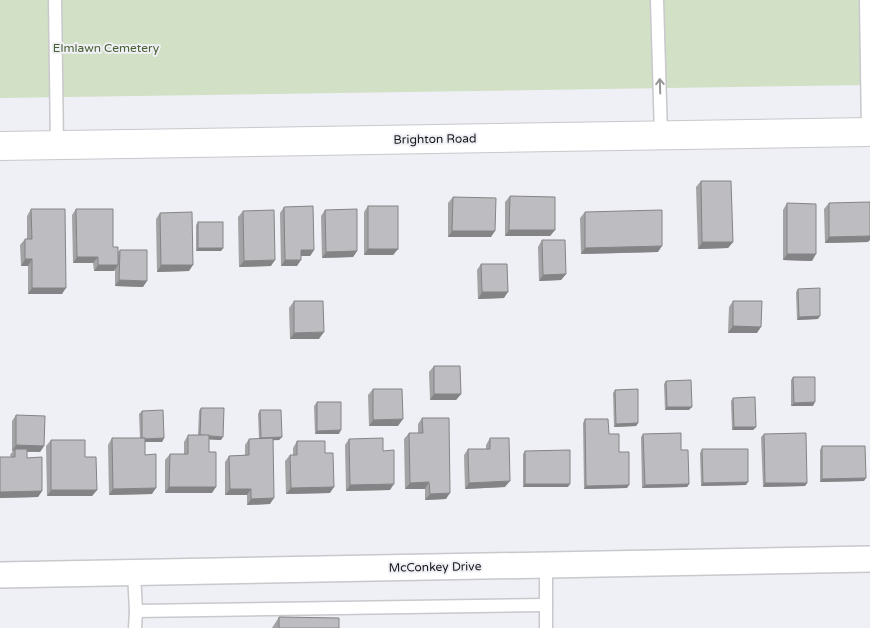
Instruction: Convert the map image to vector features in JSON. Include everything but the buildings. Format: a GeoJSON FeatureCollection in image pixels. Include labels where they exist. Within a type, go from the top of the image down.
{"type":"FeatureCollection","features":[{"type":"Feature","properties":{"kind":"street","name":"Brighton Road"},"geometry":{"type":"LineString","coordinates":[[0,146],[869,132]]}},
{"type":"Feature","properties":{"kind":"street","name":"McConkey Drive"},"geometry":{"type":"LineString","coordinates":[[0,575],[870,559]]}},
{"type":"Feature","properties":{"kind":"lane"},"geometry":{"type":"LineString","coordinates":[[55,0],[56,145]]}},
{"type":"Feature","properties":{"kind":"lane"},"geometry":{"type":"LineString","coordinates":[[657,0],[661,135]]}},
{"type":"Feature","properties":{"kind":"lane"},"geometry":{"type":"LineString","coordinates":[[866,0],[869,132]]}},
{"type":"Feature","properties":{"kind":"lane"},"geometry":{"type":"LineString","coordinates":[[546,565],[546,628]]}},
{"type":"Feature","properties":{"kind":"lane"},"geometry":{"type":"LineString","coordinates":[[134,573],[135,628]]}},
{"type":"Feature","properties":{"kind":"lane"},"geometry":{"type":"LineString","coordinates":[[136,611],[546,605]]}},
{"type":"Feature","properties":{"kind":"green space","name":"Elmlawn Cemetery"},"geometry":{"type":"Polygon","coordinates":[[[0,0],[870,0],[870,85],[0,98],[0,0]]]}}]}
